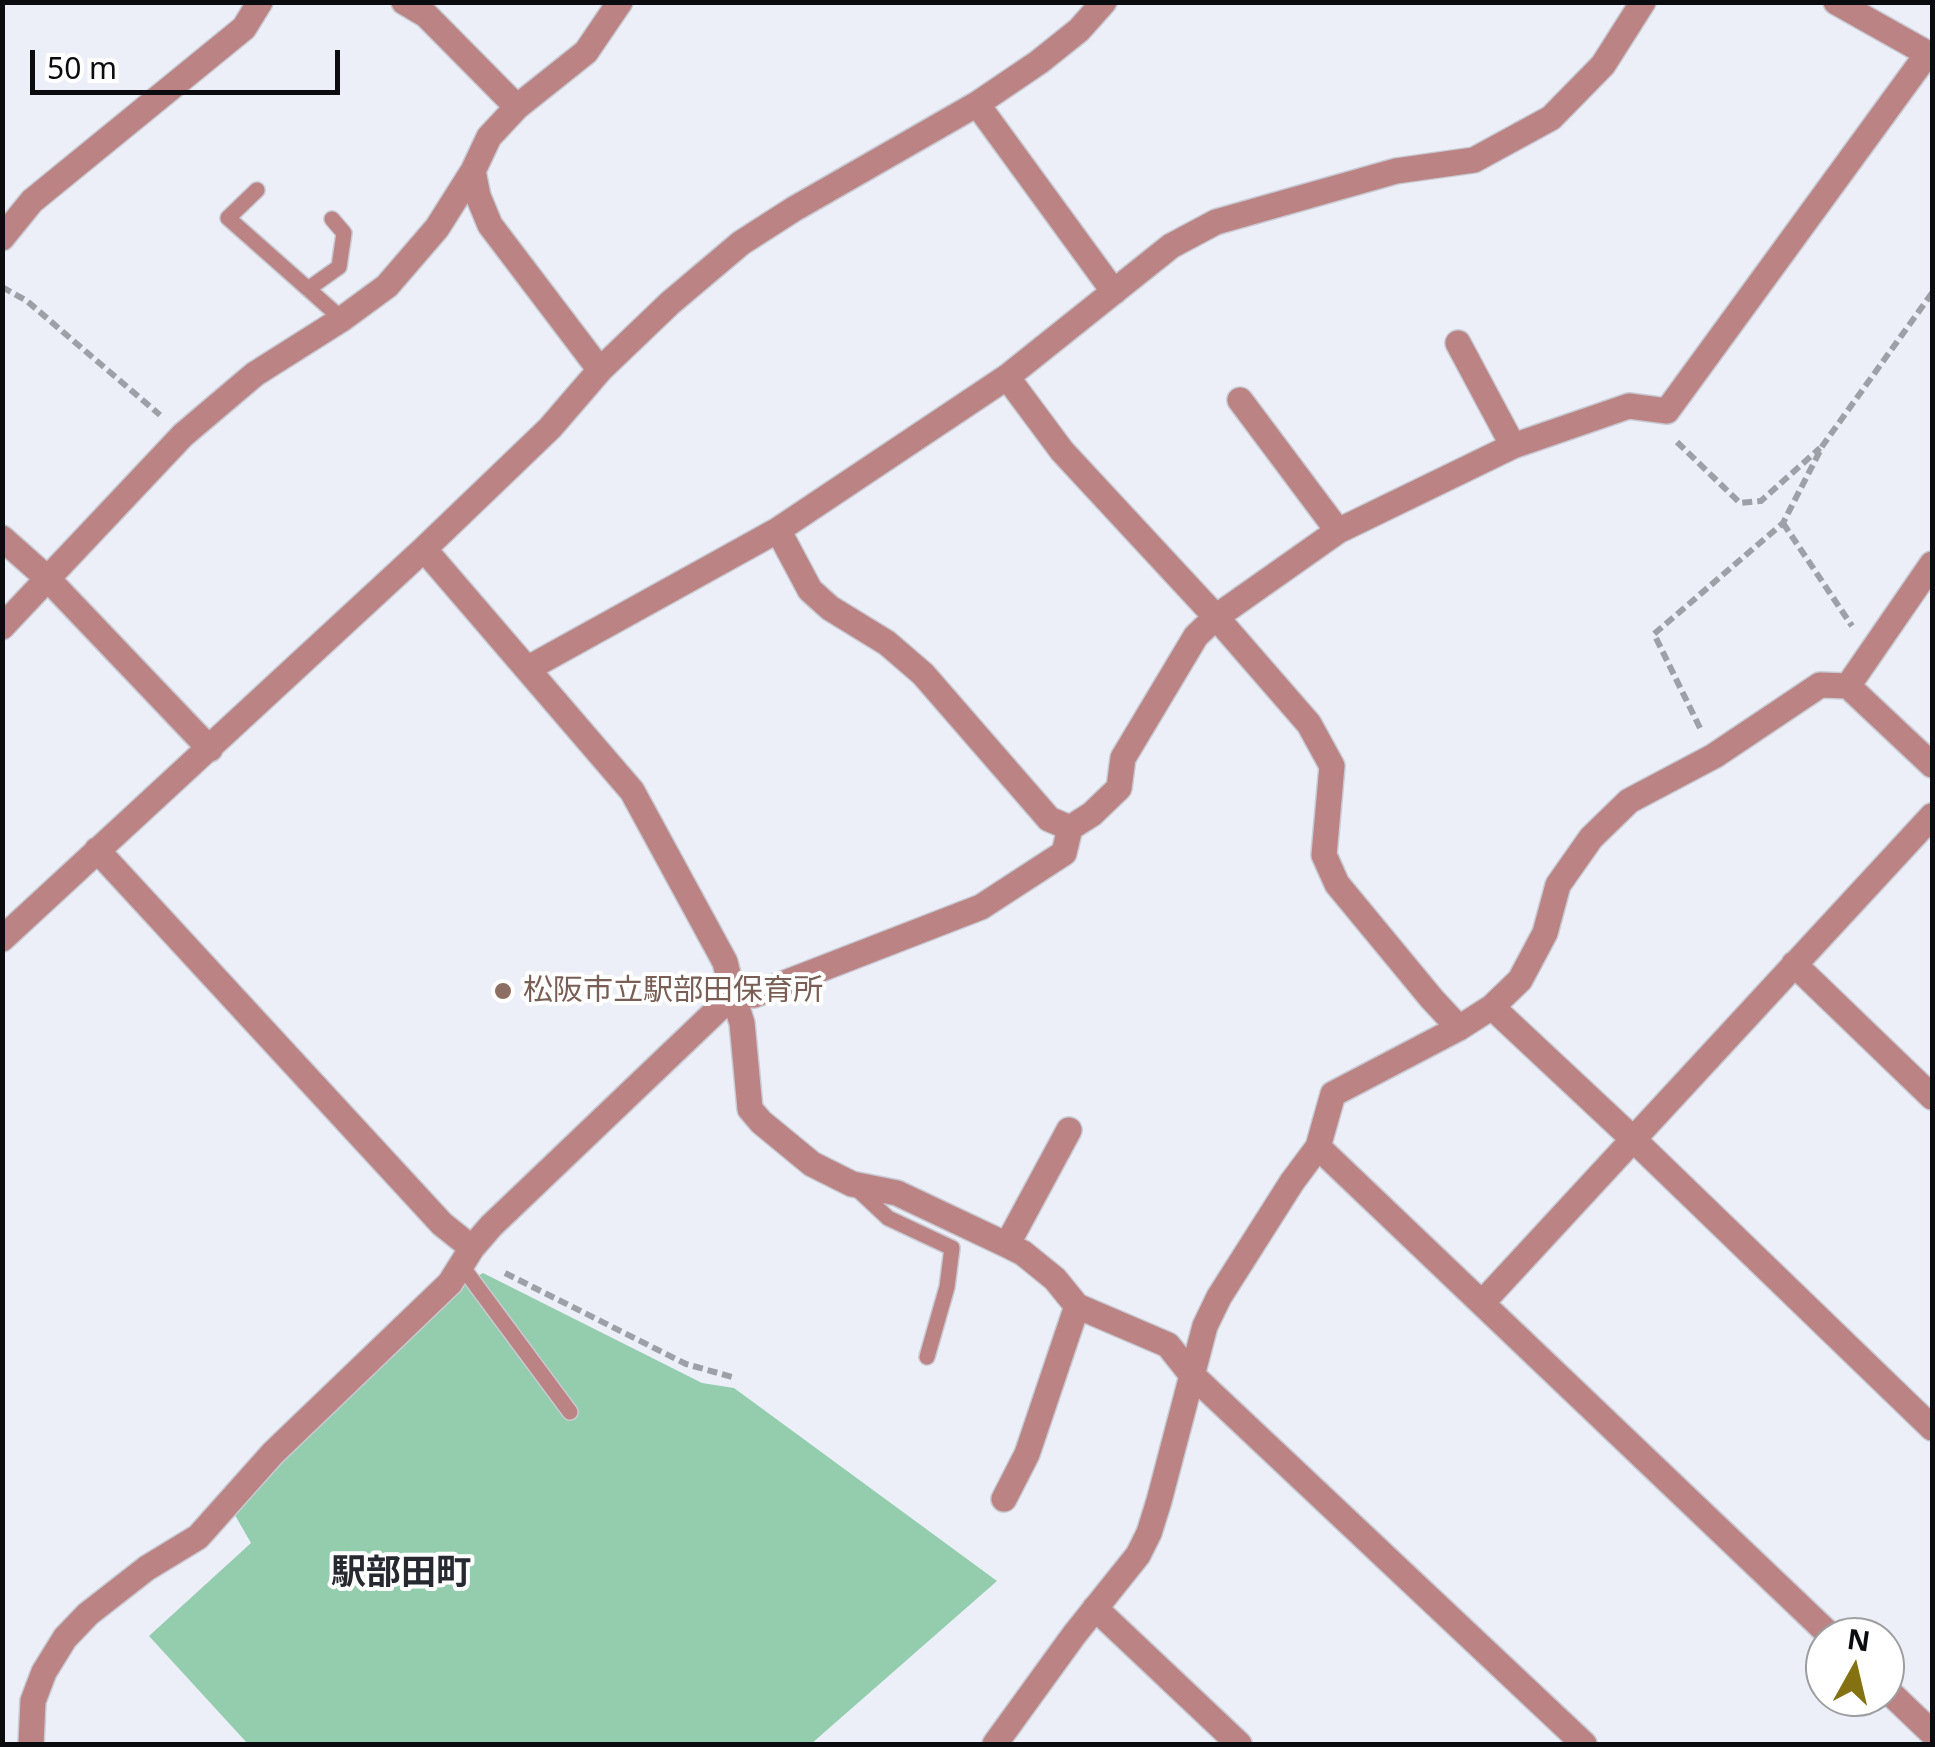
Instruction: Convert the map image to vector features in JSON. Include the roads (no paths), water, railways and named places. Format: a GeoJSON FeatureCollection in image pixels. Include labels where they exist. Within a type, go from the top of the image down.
{"type":"FeatureCollection","features":[{"type":"Feature","properties":{"kind":"street"},"geometry":{"type":"LineString","coordinates":[[2,238],[32,201],[244,28],[260,2]]}},
{"type":"Feature","properties":{"kind":"street"},"geometry":{"type":"LineString","coordinates":[[404,2],[426,15],[517,107]]}},
{"type":"Feature","properties":{"kind":"street"},"geometry":{"type":"LineString","coordinates":[[2,627],[183,434],[254,374],[387,286],[437,228],[489,137],[517,107],[586,52],[620,2]]}},
{"type":"Feature","properties":{"kind":"street"},"geometry":{"type":"LineString","coordinates":[[2,939],[424,549],[550,428],[600,370],[741,243],[977,104],[1079,30],[1104,2]]}},
{"type":"Feature","properties":{"kind":"street"},"geometry":{"type":"LineString","coordinates":[[527,670],[778,530],[1007,377],[1171,246],[1216,222],[1396,171],[1474,160],[1551,118],[1603,65],[1644,2]]}},
{"type":"Feature","properties":{"kind":"street"},"geometry":{"type":"LineString","coordinates":[[31,1744],[33,1701],[44,1672],[65,1638],[88,1614],[147,1568],[198,1537],[273,1452],[450,1283],[490,1226],[733,996],[754,995],[981,907],[1064,853],[1070,828],[1092,814],[1119,788],[1123,758],[1196,636],[1338,531],[1513,446],[1629,406],[1667,411],[1930,54],[1836,2]]}},
{"type":"Feature","properties":{"kind":"street"},"geometry":{"type":"LineString","coordinates":[[977,104],[1114,292]]}},
{"type":"Feature","properties":{"kind":"street"},"geometry":{"type":"LineString","coordinates":[[473,171],[490,225],[600,370]]}},
{"type":"Feature","properties":{"kind":"street"},"geometry":{"type":"LineString","coordinates":[[437,228],[452,220],[490,225]]}},
{"type":"Feature","properties":{"kind":"street"},"geometry":{"type":"LineString","coordinates":[[1458,343],[1513,446]]}},
{"type":"Feature","properties":{"kind":"street"},"geometry":{"type":"LineString","coordinates":[[1007,377],[1062,451],[1309,724],[1332,766],[1324,854],[1337,884],[1459,1028]]}},
{"type":"Feature","properties":{"kind":"street"},"geometry":{"type":"LineString","coordinates":[[1240,400],[1338,531]]}},
{"type":"Feature","properties":{"kind":"street"},"geometry":{"type":"LineString","coordinates":[[778,530],[810,590],[923,674],[1049,819],[1070,828]]}},
{"type":"Feature","properties":{"kind":"street"},"geometry":{"type":"LineString","coordinates":[[2,538],[48,578],[210,749]]}},
{"type":"Feature","properties":{"kind":"street"},"geometry":{"type":"LineString","coordinates":[[424,549],[632,791],[725,962],[742,1022],[750,1109],[761,1122],[812,1164],[852,1184],[898,1193],[1022,1253],[1055,1278],[1077,1306],[1168,1345],[1192,1374],[1584,1744]]}},
{"type":"Feature","properties":{"kind":"street"},"geometry":{"type":"LineString","coordinates":[[1848,686],[1932,564]]}},
{"type":"Feature","properties":{"kind":"street"},"geometry":{"type":"LineString","coordinates":[[995,1744],[1138,1555],[1149,1533],[1204,1326],[1318,1146],[1333,1094],[1492,1007],[1520,980],[1545,933],[1558,884],[1591,838],[1629,801],[1714,756],[1820,685],[1848,686],[1932,764]]}},
{"type":"Feature","properties":{"kind":"street"},"geometry":{"type":"LineString","coordinates":[[1482,1303],[1932,816]]}},
{"type":"Feature","properties":{"kind":"street"},"geometry":{"type":"LineString","coordinates":[[97,850],[442,1224],[467,1256]]}},
{"type":"Feature","properties":{"kind":"street"},"geometry":{"type":"LineString","coordinates":[[1794,964],[1932,1096]]}},
{"type":"Feature","properties":{"kind":"street"},"geometry":{"type":"LineString","coordinates":[[1492,1007],[1932,1428]]}},
{"type":"Feature","properties":{"kind":"street"},"geometry":{"type":"LineString","coordinates":[[1006,1245],[1069,1130]]}},
{"type":"Feature","properties":{"kind":"street"},"geometry":{"type":"LineString","coordinates":[[1318,1146],[1811,1617]]}},
{"type":"Feature","properties":{"kind":"street"},"geometry":{"type":"LineString","coordinates":[[1004,1499],[1027,1454],[1077,1306]]}},
{"type":"Feature","properties":{"kind":"street"},"geometry":{"type":"LineString","coordinates":[[1095,1608],[1240,1744]]}},
{"type":"Feature","properties":{"kind":"street"},"geometry":{"type":"LineString","coordinates":[[1905,1707],[1932,1733]]}},
{"type":"Feature","properties":{"kind":"lane"},"geometry":{"type":"LineString","coordinates":[[257,190],[228,218],[342,319]]}},
{"type":"Feature","properties":{"kind":"lane"},"geometry":{"type":"LineString","coordinates":[[308,290],[339,267],[344,233],[332,219]]}},
{"type":"Feature","properties":{"kind":"lane"},"geometry":{"type":"LineString","coordinates":[[852,1184],[888,1218],[952,1248],[947,1287],[927,1358]]}},
{"type":"Feature","properties":{"kind":"lane"},"geometry":{"type":"LineString","coordinates":[[467,1256],[570,1412]]}},
{"type":"Feature","properties":{"kind":"place","name":"松阪市立駅部田保育所"},"geometry":{"type":"Point","coordinates":[503,991]}},
{"type":"Feature","properties":{"kind":"district","name":"駅部田町"},"geometry":{"type":"Point","coordinates":[401,1574]}}]}
